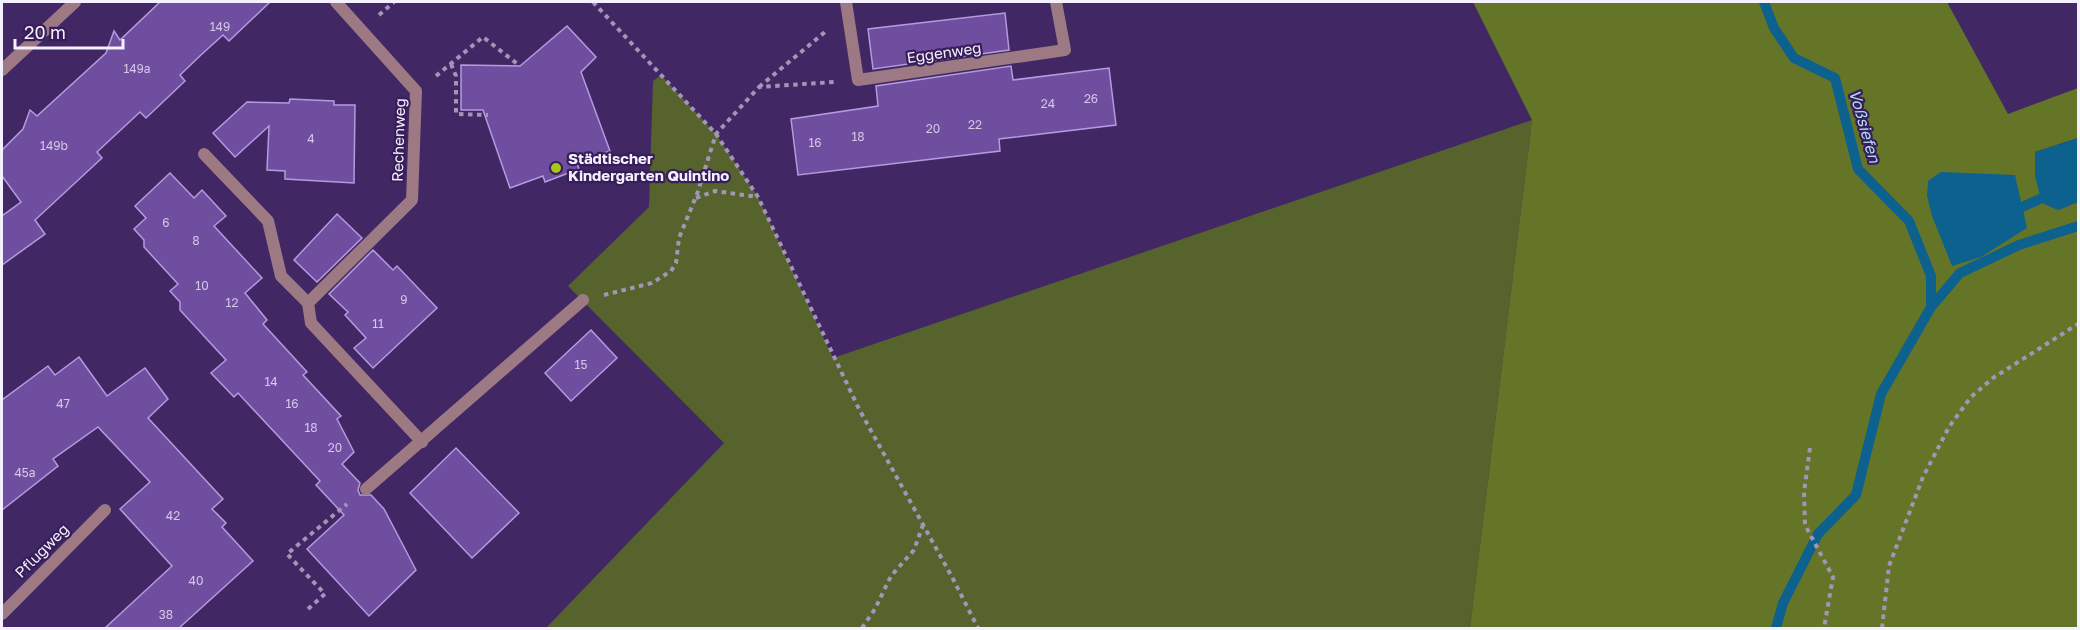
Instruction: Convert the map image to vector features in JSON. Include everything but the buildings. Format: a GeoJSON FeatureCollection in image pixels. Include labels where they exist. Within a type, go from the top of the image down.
{"type":"FeatureCollection","features":[{"type":"Feature","properties":{"kind":"street"},"geometry":{"type":"LineString","coordinates":[[2,70],[75,2]]}},
{"type":"Feature","properties":{"kind":"street","name":"Rechenweg"},"geometry":{"type":"LineString","coordinates":[[308,303],[412,200],[416,92],[336,2]]}},
{"type":"Feature","properties":{"kind":"street","name":"Eggenweg"},"geometry":{"type":"LineString","coordinates":[[858,80],[1065,50],[1056,2]]}},
{"type":"Feature","properties":{"kind":"street"},"geometry":{"type":"LineString","coordinates":[[847,8],[858,80]]}},
{"type":"Feature","properties":{"kind":"street"},"geometry":{"type":"LineString","coordinates":[[204,154],[268,221],[281,276],[308,303],[311,323],[422,442]]}},
{"type":"Feature","properties":{"kind":"street"},"geometry":{"type":"LineString","coordinates":[[366,489],[583,300]]}},
{"type":"Feature","properties":{"kind":"street","name":"Pflugweg"},"geometry":{"type":"LineString","coordinates":[[2,614],[105,510]]}},
{"type":"Feature","properties":{"kind":"path"},"geometry":{"type":"LineString","coordinates":[[593,2],[716,134],[758,197],[854,399],[978,628]]}},
{"type":"Feature","properties":{"kind":"path"},"geometry":{"type":"LineString","coordinates":[[583,300],[652,283],[671,271],[675,263],[681,232],[716,134],[759,87],[847,8]]}},
{"type":"Feature","properties":{"kind":"path"},"geometry":{"type":"LineString","coordinates":[[416,92],[483,37],[520,66]]}},
{"type":"Feature","properties":{"kind":"path"},"geometry":{"type":"LineString","coordinates":[[450,64],[456,76],[456,114],[488,115]]}},
{"type":"Feature","properties":{"kind":"path"},"geometry":{"type":"LineString","coordinates":[[759,87],[858,80]]}},
{"type":"Feature","properties":{"kind":"path"},"geometry":{"type":"LineString","coordinates":[[695,198],[715,191],[758,197]]}},
{"type":"Feature","properties":{"kind":"path"},"geometry":{"type":"LineString","coordinates":[[1882,628],[1889,566],[1923,477],[1948,427],[1971,397],[1993,378],[2079,324]]}},
{"type":"Feature","properties":{"kind":"path"},"geometry":{"type":"LineString","coordinates":[[1810,448],[1804,492],[1805,525],[1833,577],[1824,628]]}},
{"type":"Feature","properties":{"kind":"path"},"geometry":{"type":"LineString","coordinates":[[308,609],[325,594],[288,554],[366,489]]}},
{"type":"Feature","properties":{"kind":"path"},"geometry":{"type":"LineString","coordinates":[[862,628],[875,609],[891,576],[914,550],[923,525]]}},
{"type":"Feature","properties":{"kind":"green space"},"geometry":{"type":"Polygon","coordinates":[[[1473,2],[1947,2],[2008,114],[2078,88],[2078,138],[2035,152],[2058,210],[2078,202],[2078,628],[1470,628],[1532,120],[1473,2]]]}},
{"type":"Feature","properties":{"kind":"green space"},"geometry":{"type":"Polygon","coordinates":[[[661,75],[716,134],[758,197],[833,358],[1532,120],[1470,628],[546,628],[724,443],[568,286],[649,207],[653,81],[661,75]]]}},
{"type":"Feature","properties":{"kind":"water"},"geometry":{"type":"Polygon","coordinates":[[[2078,138],[2078,202],[2058,210],[2042,203],[2035,176],[2035,152],[2078,138]]]}},
{"type":"Feature","properties":{"kind":"water"},"geometry":{"type":"Polygon","coordinates":[[[1941,172],[2015,175],[2027,228],[1981,257],[1952,266],[1932,216],[1927,196],[1928,181],[1941,172]]]}},
{"type":"Feature","properties":{"kind":"waterway","name":"Voßsiefen"},"geometry":{"type":"LineString","coordinates":[[1764,2],[1774,28],[1794,58],[1835,78],[1858,169],[1909,221],[1931,276],[1931,307]]}},
{"type":"Feature","properties":{"kind":"waterway"},"geometry":{"type":"LineString","coordinates":[[2012,214],[2052,192]]}},
{"type":"Feature","properties":{"kind":"waterway"},"geometry":{"type":"LineString","coordinates":[[1776,628],[1783,603],[1818,534],[1856,495],[1881,394],[1931,307],[1960,273],[2019,245],[2078,226]]}},
{"type":"Feature","properties":{"kind":"place","name":"Städtischer Kindergarten Quintino"},"geometry":{"type":"Point","coordinates":[556,168]}}]}
